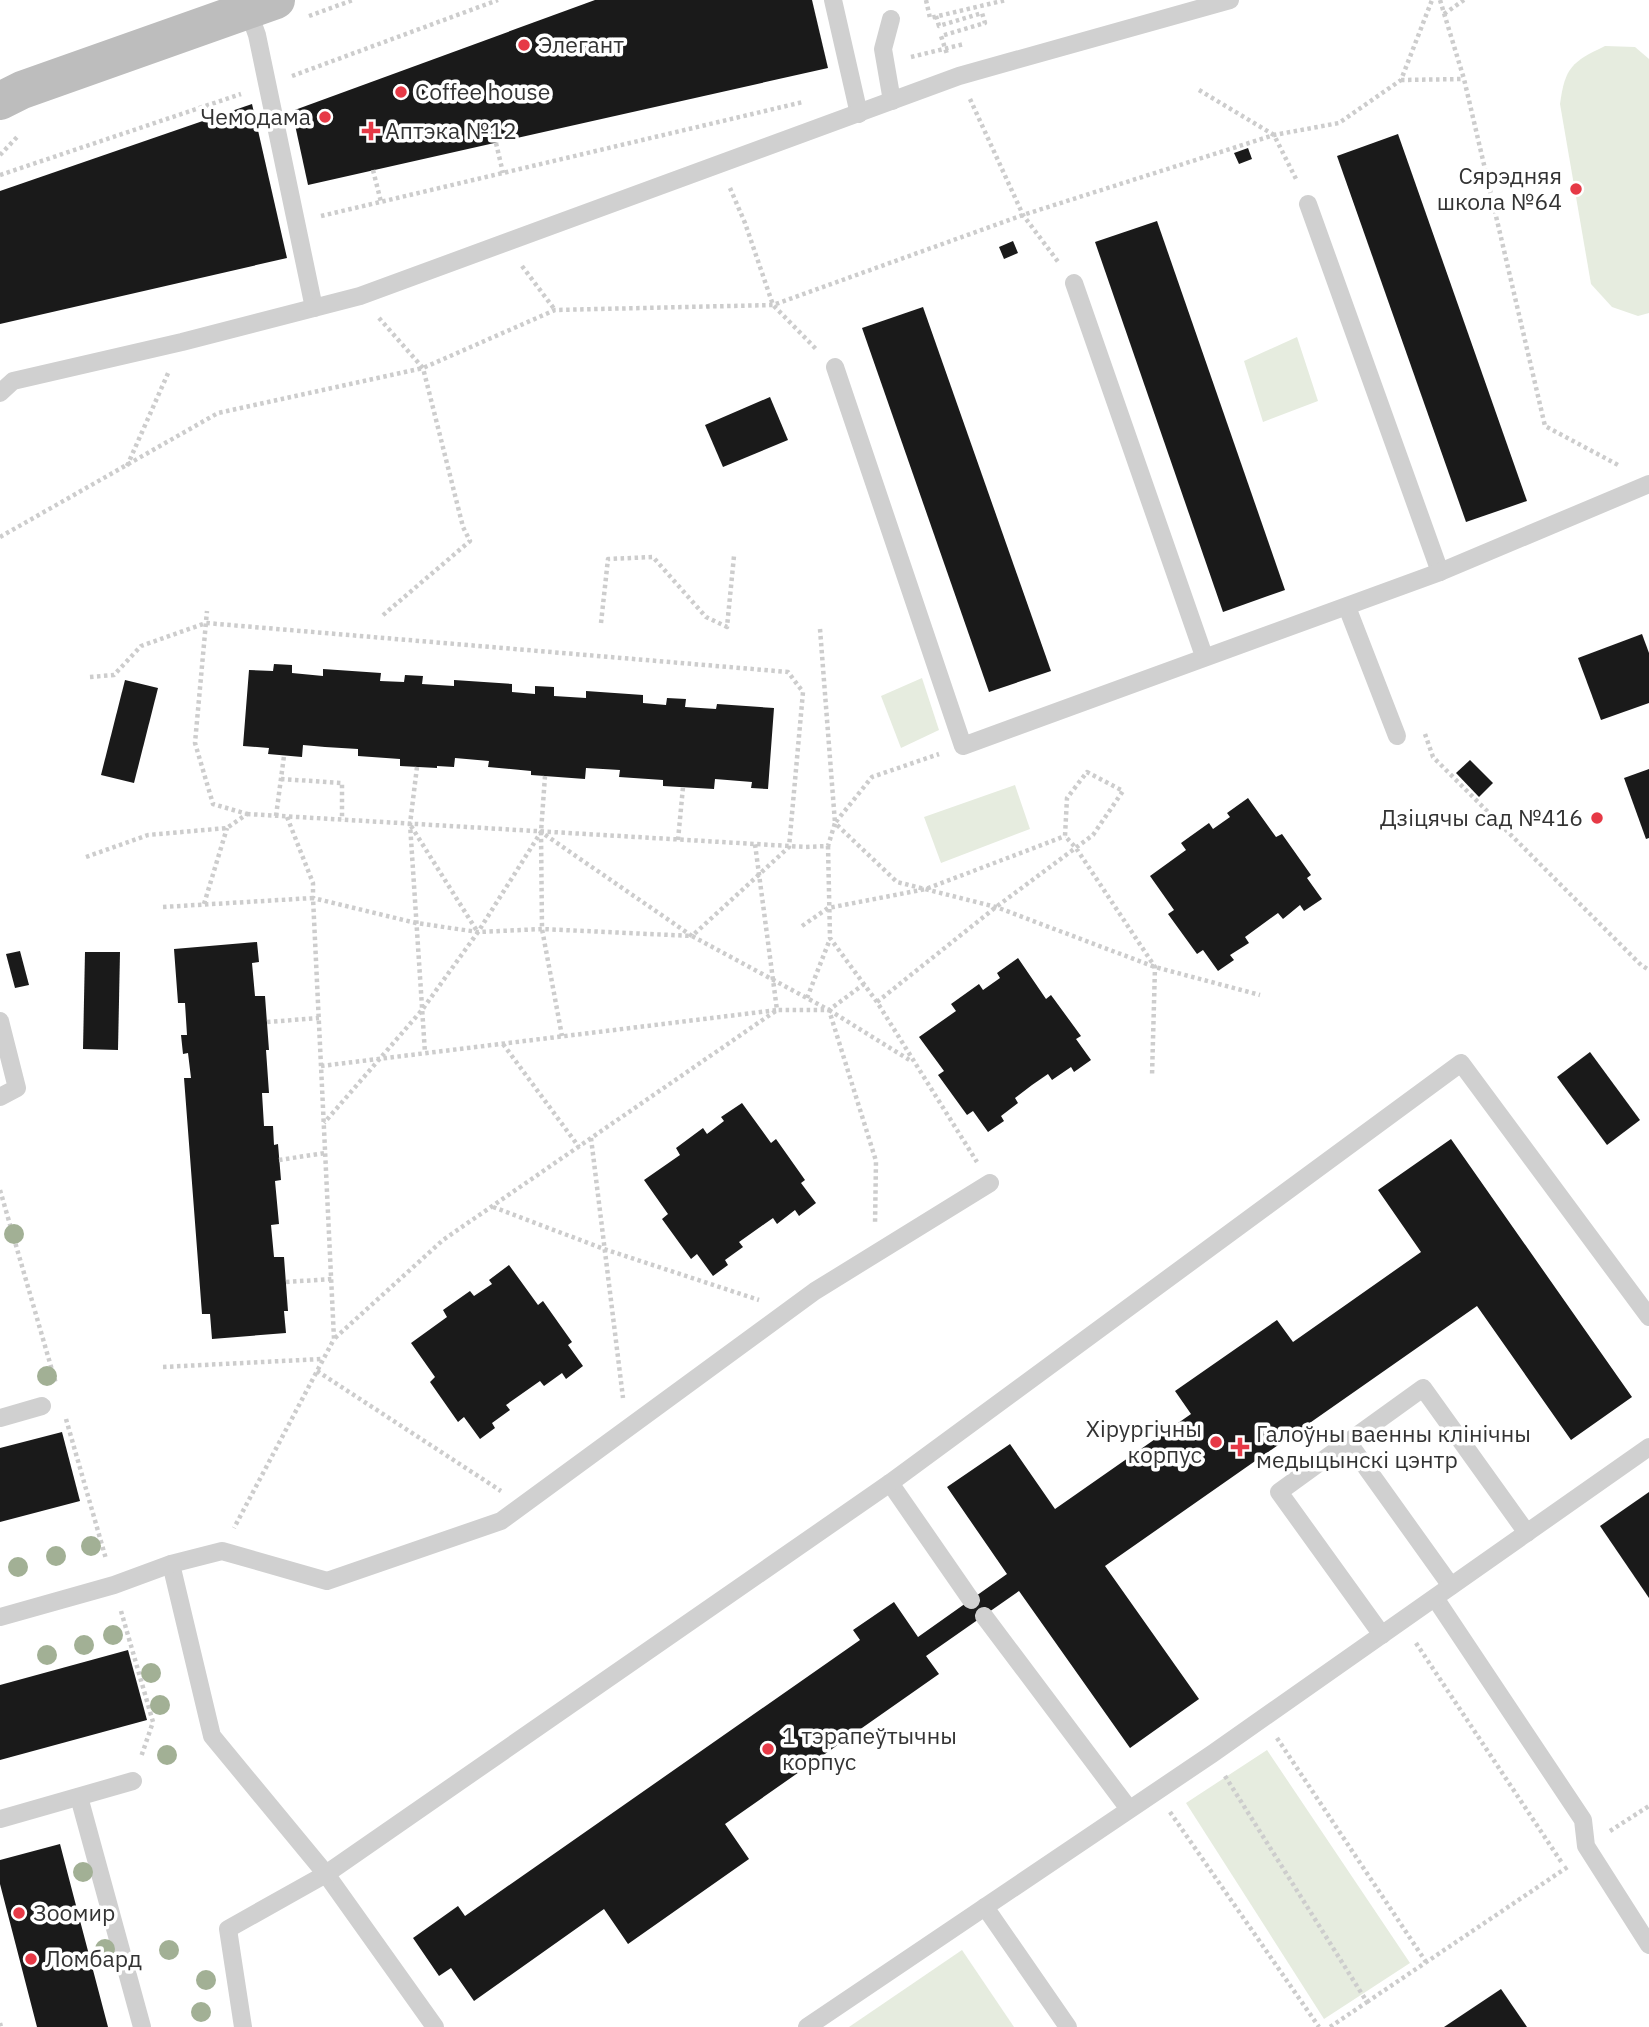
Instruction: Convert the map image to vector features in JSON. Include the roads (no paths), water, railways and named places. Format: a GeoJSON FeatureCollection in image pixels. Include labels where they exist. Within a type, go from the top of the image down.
{"type":"FeatureCollection","features":[{"type":"Feature","properties":{"kind":"main road"},"geometry":{"type":"LineString","coordinates":[[7,95],[262,5]]}},
{"type":"Feature","properties":{"kind":"lane"},"geometry":{"type":"LineString","coordinates":[[833,0],[859,114]]}},
{"type":"Feature","properties":{"kind":"lane"},"geometry":{"type":"LineString","coordinates":[[0,393],[13,381],[182,342],[360,296],[959,76],[1230,0]]}},
{"type":"Feature","properties":{"kind":"lane"},"geometry":{"type":"LineString","coordinates":[[262,5],[257,35],[314,308]]}},
{"type":"Feature","properties":{"kind":"lane"},"geometry":{"type":"LineString","coordinates":[[891,19],[883,49],[892,101]]}},
{"type":"Feature","properties":{"kind":"lane"},"geometry":{"type":"LineString","coordinates":[[1308,204],[1440,572]]}},
{"type":"Feature","properties":{"kind":"lane"},"geometry":{"type":"LineString","coordinates":[[1074,283],[1204,656]]}},
{"type":"Feature","properties":{"kind":"lane"},"geometry":{"type":"LineString","coordinates":[[835,367],[963,746],[1440,572],[1649,484]]}},
{"type":"Feature","properties":{"kind":"lane"},"geometry":{"type":"LineString","coordinates":[[1348,607],[1397,736]]}},
{"type":"Feature","properties":{"kind":"lane"},"geometry":{"type":"LineString","coordinates":[[0,1021],[18,1088],[0,1097]]}},
{"type":"Feature","properties":{"kind":"lane"},"geometry":{"type":"LineString","coordinates":[[243,2027],[228,1929],[326,1874],[890,1483],[1461,1063],[1649,1317]]}},
{"type":"Feature","properties":{"kind":"lane"},"geometry":{"type":"LineString","coordinates":[[0,1617],[222,1551],[327,1581],[501,1521],[788,1310],[990,1183]]}},
{"type":"Feature","properties":{"kind":"lane"},"geometry":{"type":"LineString","coordinates":[[1382,1635],[1279,1492],[1423,1388],[1527,1533]]}},
{"type":"Feature","properties":{"kind":"lane"},"geometry":{"type":"LineString","coordinates":[[0,1418],[42,1406]]}},
{"type":"Feature","properties":{"kind":"lane"},"geometry":{"type":"LineString","coordinates":[[1348,1442],[1451,1586]]}},
{"type":"Feature","properties":{"kind":"lane"},"geometry":{"type":"LineString","coordinates":[[807,2027],[1212,1754],[1649,1447]]}},
{"type":"Feature","properties":{"kind":"lane"},"geometry":{"type":"LineString","coordinates":[[890,1483],[971,1600]]}},
{"type":"Feature","properties":{"kind":"lane"},"geometry":{"type":"LineString","coordinates":[[171,1564],[212,1736],[326,1874],[435,2027]]}},
{"type":"Feature","properties":{"kind":"lane"},"geometry":{"type":"LineString","coordinates":[[1435,1598],[1583,1820],[1586,1846],[1649,1945]]}},
{"type":"Feature","properties":{"kind":"lane"},"geometry":{"type":"LineString","coordinates":[[984,1616],[1129,1810]]}},
{"type":"Feature","properties":{"kind":"lane"},"geometry":{"type":"LineString","coordinates":[[0,1819],[133,1781]]}},
{"type":"Feature","properties":{"kind":"lane"},"geometry":{"type":"LineString","coordinates":[[79,1797],[142,2027]]}},
{"type":"Feature","properties":{"kind":"lane"},"geometry":{"type":"LineString","coordinates":[[985,1907],[1068,2027]]}},
{"type":"Feature","properties":{"kind":"place","name":"Элегант"},"geometry":{"type":"Point","coordinates":[524,45]}},
{"type":"Feature","properties":{"kind":"place","name":"Coffee house"},"geometry":{"type":"Point","coordinates":[401,92]}},
{"type":"Feature","properties":{"kind":"place","name":"Чемодама"},"geometry":{"type":"Point","coordinates":[325,117]}},
{"type":"Feature","properties":{"kind":"place","name":"Аптэка №12"},"geometry":{"type":"Point","coordinates":[371,131]}},
{"type":"Feature","properties":{"kind":"place","name":"Сярэдняя школа №64"},"geometry":{"type":"Point","coordinates":[1576,189]}},
{"type":"Feature","properties":{"kind":"place","name":"Дзіцячы сад №416"},"geometry":{"type":"Point","coordinates":[1597,818]}},
{"type":"Feature","properties":{"kind":"place","name":"Хірургічны корпус"},"geometry":{"type":"Point","coordinates":[1216,1442]}},
{"type":"Feature","properties":{"kind":"place","name":"Галоўны ваенны клінічны медыцынскі цэнтр"},"geometry":{"type":"Point","coordinates":[1240,1447]}},
{"type":"Feature","properties":{"kind":"place","name":"1 тэрапеўтычны корпус"},"geometry":{"type":"Point","coordinates":[768,1749]}},
{"type":"Feature","properties":{"kind":"place","name":"Зоомир"},"geometry":{"type":"Point","coordinates":[19,1913]}},
{"type":"Feature","properties":{"kind":"place","name":"Ломбард"},"geometry":{"type":"Point","coordinates":[31,1959]}}]}
